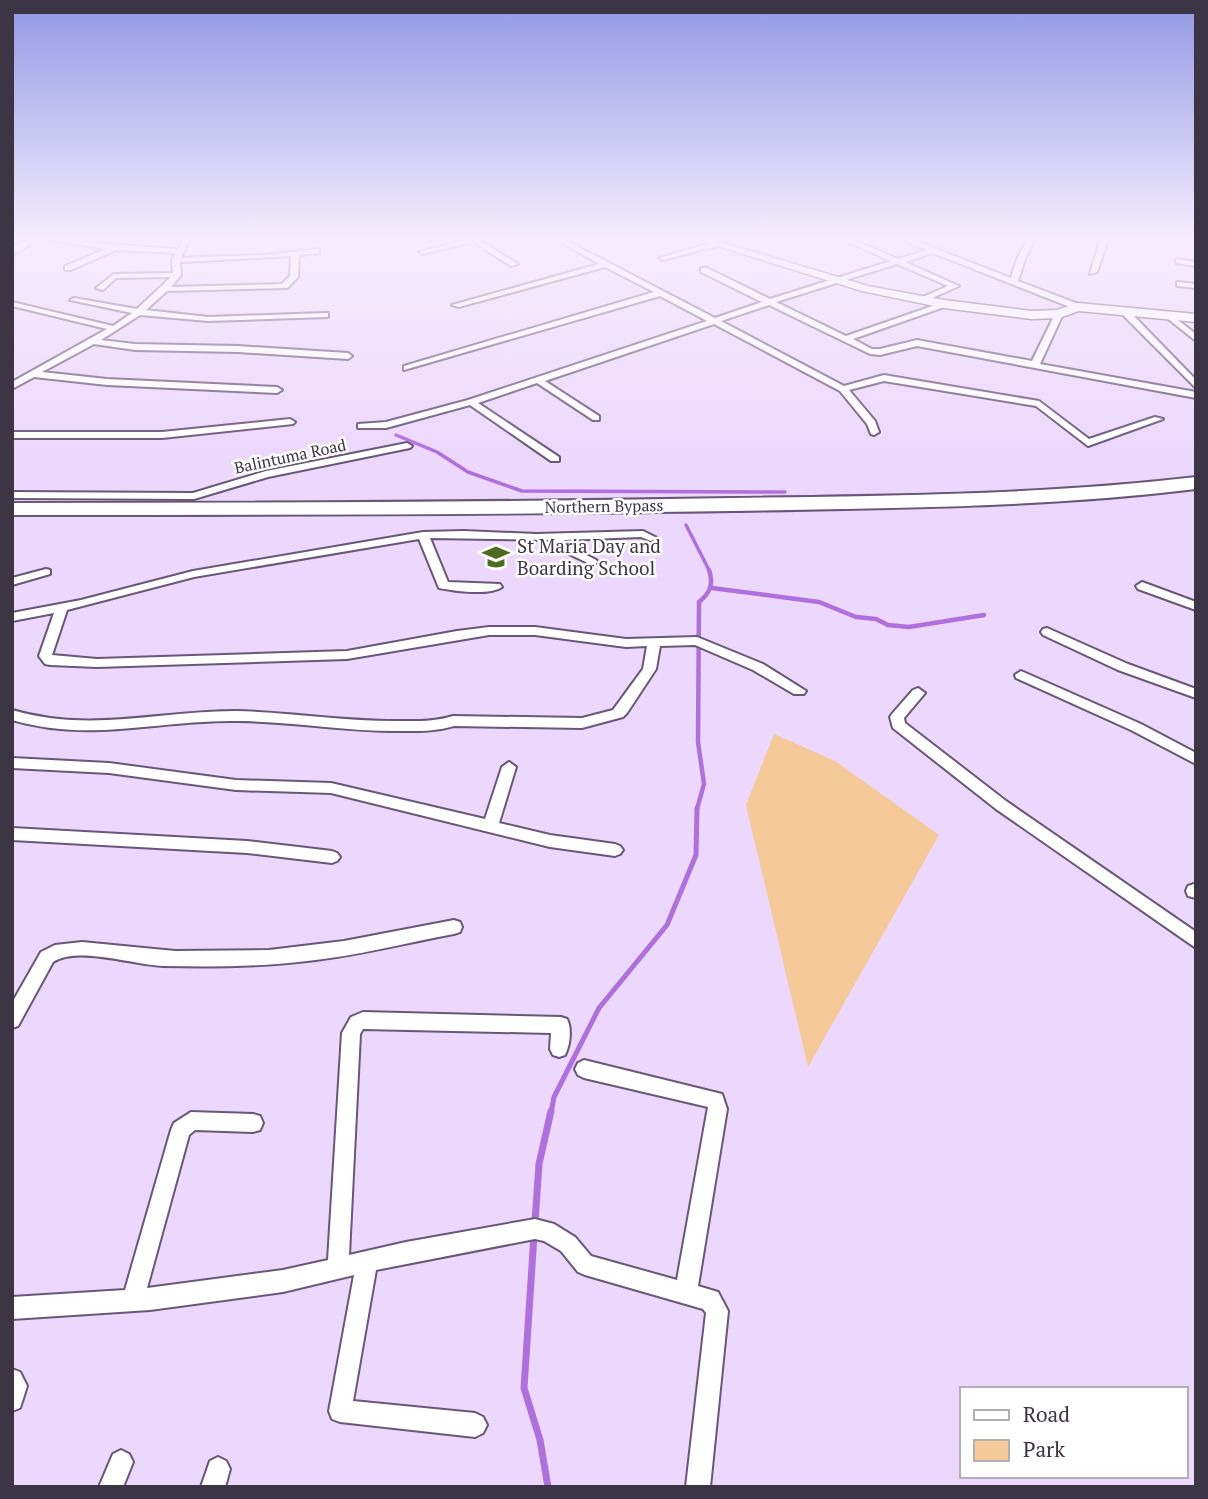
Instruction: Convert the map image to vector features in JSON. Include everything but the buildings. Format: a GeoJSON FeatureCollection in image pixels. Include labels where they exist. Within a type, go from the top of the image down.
{"type":"FeatureCollection","features":[{"type":"Feature","properties":{"kind":"highway","name":"Northern Bypass"},"geometry":{"type":"LineString","coordinates":[[12,509],[348,509],[970,500],[1104,494],[1196,483]]}},
{"type":"Feature","properties":{"kind":"highway","name":"Northern Bypass"},"geometry":{"type":"LineString","coordinates":[[12,521],[898,514],[1050,510],[1196,497]]}},
{"type":"Feature","properties":{"kind":"street"},"geometry":{"type":"LineString","coordinates":[[37,310],[112,328]]}},
{"type":"Feature","properties":{"kind":"street"},"geometry":{"type":"LineString","coordinates":[[128,310],[208,319],[325,315]]}},
{"type":"Feature","properties":{"kind":"street"},"geometry":{"type":"LineString","coordinates":[[12,386],[141,310]]}},
{"type":"Feature","properties":{"kind":"street"},"geometry":{"type":"LineString","coordinates":[[407,368],[603,310]]}},
{"type":"Feature","properties":{"kind":"street"},"geometry":{"type":"LineString","coordinates":[[693,310],[843,389],[872,423],[874,432]]}},
{"type":"Feature","properties":{"kind":"street"},"geometry":{"type":"LineString","coordinates":[[361,426],[386,425],[471,402],[747,310]]}},
{"type":"Feature","properties":{"kind":"street"},"geometry":{"type":"LineString","coordinates":[[787,310],[873,352],[917,343],[1196,395]]}},
{"type":"Feature","properties":{"kind":"street"},"geometry":{"type":"LineString","coordinates":[[846,339],[925,310]]}},
{"type":"Feature","properties":{"kind":"street"},"geometry":{"type":"LineString","coordinates":[[990,310],[1016,314],[1059,314],[1070,310]]}},
{"type":"Feature","properties":{"kind":"street"},"geometry":{"type":"LineString","coordinates":[[1123,310],[1196,318]]}},
{"type":"Feature","properties":{"kind":"street"},"geometry":{"type":"LineString","coordinates":[[1123,310],[1196,384]]}},
{"type":"Feature","properties":{"kind":"street"},"geometry":{"type":"LineString","coordinates":[[1035,364],[1059,314]]}},
{"type":"Feature","properties":{"kind":"street"},"geometry":{"type":"LineString","coordinates":[[1170,316],[1196,339]]}},
{"type":"Feature","properties":{"kind":"street"},"geometry":{"type":"LineString","coordinates":[[89,341],[135,347],[238,349],[348,356]]}},
{"type":"Feature","properties":{"kind":"street"},"geometry":{"type":"LineString","coordinates":[[1182,371],[1196,372]]}},
{"type":"Feature","properties":{"kind":"street"},"geometry":{"type":"LineString","coordinates":[[12,374],[107,382],[277,390]]}},
{"type":"Feature","properties":{"kind":"street"},"geometry":{"type":"LineString","coordinates":[[843,389],[876,379],[892,379],[1039,404],[1088,443],[1158,419]]}},
{"type":"Feature","properties":{"kind":"street"},"geometry":{"type":"LineString","coordinates":[[538,380],[596,418]]}},
{"type":"Feature","properties":{"kind":"street"},"geometry":{"type":"LineString","coordinates":[[471,402],[555,459]]}},
{"type":"Feature","properties":{"kind":"street"},"geometry":{"type":"LineString","coordinates":[[12,435],[162,435],[290,422]]}},
{"type":"Feature","properties":{"kind":"street","name":"Balintuma Road"},"geometry":{"type":"LineString","coordinates":[[12,495],[194,496],[266,474],[407,446]]}},
{"type":"Feature","properties":{"kind":"street"},"geometry":{"type":"LineString","coordinates":[[12,617],[135,592],[193,574],[423,536],[643,534],[651,538]]}},
{"type":"Feature","properties":{"kind":"street"},"geometry":{"type":"LineString","coordinates":[[552,535],[573,552],[592,562]]}},
{"type":"Feature","properties":{"kind":"street"},"geometry":{"type":"LineString","coordinates":[[423,536],[443,585],[462,588],[496,587]]}},
{"type":"Feature","properties":{"kind":"street"},"geometry":{"type":"LineString","coordinates":[[12,582],[46,572]]}},
{"type":"Feature","properties":{"kind":"street"},"geometry":{"type":"LineString","coordinates":[[1142,586],[1196,606]]}},
{"type":"Feature","properties":{"kind":"street"},"geometry":{"type":"LineString","coordinates":[[62,608],[45,656],[50,661],[97,663],[346,655],[489,631],[535,631],[579,635],[597,641],[697,641],[751,663],[799,691]]}},
{"type":"Feature","properties":{"kind":"street"},"geometry":{"type":"LineString","coordinates":[[1047,632],[1123,667],[1196,694]]}},
{"type":"Feature","properties":{"kind":"street"},"geometry":{"type":"LineString","coordinates":[[12,715],[36,723],[86,727],[235,716],[356,726],[438,726],[453,721],[582,723],[618,714],[622,710],[647,674],[654,655],[653,642]]}},
{"type":"Feature","properties":{"kind":"street"},"geometry":{"type":"LineString","coordinates":[[1021,675],[1136,727],[1196,759]]}},
{"type":"Feature","properties":{"kind":"street"},"geometry":{"type":"LineString","coordinates":[[918,693],[899,713],[898,725],[1001,805],[1196,941]]}},
{"type":"Feature","properties":{"kind":"street"},"geometry":{"type":"LineString","coordinates":[[12,763],[122,769],[236,785],[331,788],[561,844],[615,850]]}},
{"type":"Feature","properties":{"kind":"street"},"geometry":{"type":"LineString","coordinates":[[491,826],[509,768]]}},
{"type":"Feature","properties":{"kind":"street"},"geometry":{"type":"LineString","coordinates":[[12,834],[247,847],[332,857]]}},
{"type":"Feature","properties":{"kind":"street"},"geometry":{"type":"LineString","coordinates":[[12,1020],[47,957],[56,950],[72,949],[155,958],[272,957],[454,927]]}},
{"type":"Feature","properties":{"kind":"street"},"geometry":{"type":"LineString","coordinates":[[338,1267],[351,1033],[357,1023],[363,1020],[561,1025],[559,1049]]}},
{"type":"Feature","properties":{"kind":"street"},"geometry":{"type":"LineString","coordinates":[[584,1069],[715,1100],[718,1109],[686,1292]]}},
{"type":"Feature","properties":{"kind":"street"},"geometry":{"type":"LineString","coordinates":[[133,1300],[181,1130],[191,1121],[253,1123]]}},
{"type":"Feature","properties":{"kind":"street"},"geometry":{"type":"LineString","coordinates":[[12,1308],[133,1300],[283,1281],[368,1260],[535,1229],[547,1231],[568,1244],[586,1265],[710,1300],[717,1311],[698,1487]]}},
{"type":"Feature","properties":{"kind":"street"},"geometry":{"type":"LineString","coordinates":[[368,1260],[340,1411],[475,1425]]}},
{"type":"Feature","properties":{"kind":"street"},"geometry":{"type":"LineString","coordinates":[[12,1380],[16,1386],[12,1400]]}},
{"type":"Feature","properties":{"kind":"street"},"geometry":{"type":"LineString","coordinates":[[111,1487],[121,1462]]}},
{"type":"Feature","properties":{"kind":"green space"},"geometry":{"type":"Polygon","coordinates":[[[774,734],[835,761],[939,835],[808,1067],[746,805],[774,734]]]}},
{"type":"Feature","properties":{"kind":"waterway"},"geometry":{"type":"LineString","coordinates":[[396,435],[437,452],[468,472],[522,491],[785,492]]}},
{"type":"Feature","properties":{"kind":"waterway"},"geometry":{"type":"LineString","coordinates":[[686,525],[709,570]]}},
{"type":"Feature","properties":{"kind":"waterway"},"geometry":{"type":"LineString","coordinates":[[697,809],[704,784],[698,742],[699,602],[710,588],[709,570]]}},
{"type":"Feature","properties":{"kind":"waterway"},"geometry":{"type":"LineString","coordinates":[[712,588],[819,602],[856,617],[876,619],[888,625],[909,627],[984,615]]}},
{"type":"Feature","properties":{"kind":"waterway"},"geometry":{"type":"LineString","coordinates":[[551,1113],[554,1097],[599,1008],[667,925],[696,855],[697,808]]}},
{"type":"Feature","properties":{"kind":"waterway"},"geometry":{"type":"LineString","coordinates":[[535,1222],[539,1164],[551,1111]]}},
{"type":"Feature","properties":{"kind":"waterway"},"geometry":{"type":"LineString","coordinates":[[534,1235],[524,1388],[540,1440],[548,1487]]}},
{"type":"Feature","properties":{"kind":"place","name":"St Maria Day and Boarding School"},"geometry":{"type":"Point","coordinates":[496,557]}}]}
